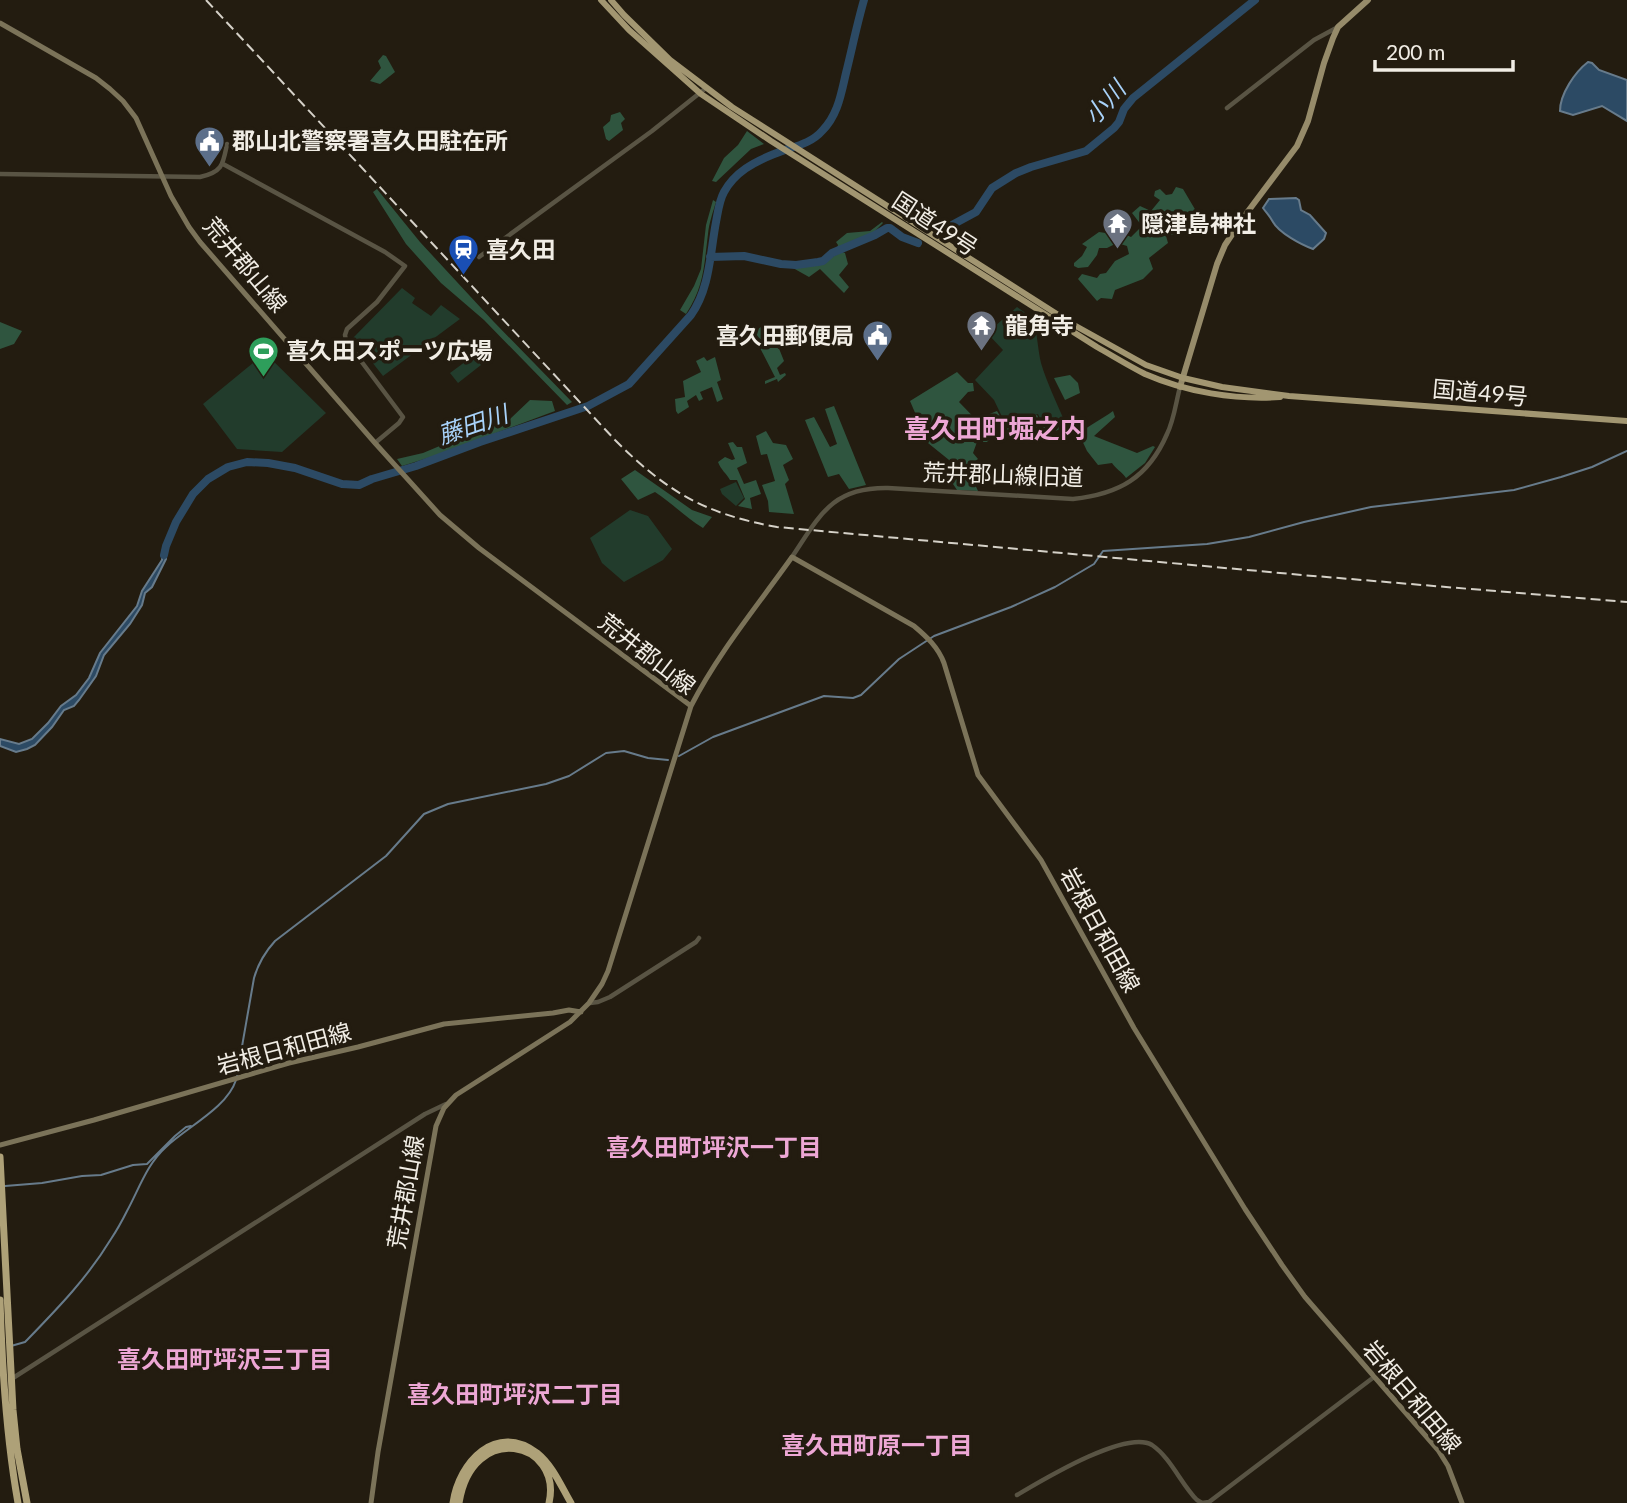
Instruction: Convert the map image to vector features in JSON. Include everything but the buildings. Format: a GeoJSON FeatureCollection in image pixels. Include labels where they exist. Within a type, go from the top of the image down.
{"type":"FeatureCollection","features":[{"type":"Feature","properties":{"kind":"highway","name":"国道49号"},"geometry":{"type":"LineString","coordinates":[[601,0],[629,30],[704,91],[1097,347],[1144,373],[1180,387],[1240,397],[1289,396]]}},
{"type":"Feature","properties":{"kind":"highway","name":"国道49号"},"geometry":{"type":"LineString","coordinates":[[611,0],[704,91]]}},
{"type":"Feature","properties":{"kind":"highway","name":"国道49号"},"geometry":{"type":"LineString","coordinates":[[799,154],[1074,326],[1146,365],[1183,378],[1222,387],[1289,396],[1627,421]]}},
{"type":"Feature","properties":{"kind":"highway"},"geometry":{"type":"LineString","coordinates":[[0,1157],[13,1410],[27,1503]]}},
{"type":"Feature","properties":{"kind":"highway"},"geometry":{"type":"LineString","coordinates":[[0,1300],[9,1452],[18,1503]]}},
{"type":"Feature","properties":{"kind":"highway"},"geometry":{"type":"LineString","coordinates":[[453,1503],[459,1481],[471,1460],[496,1444],[511,1443],[525,1446],[544,1459],[571,1503]]}},
{"type":"Feature","properties":{"kind":"highway"},"geometry":{"type":"LineString","coordinates":[[459,1503],[467,1475],[480,1459],[492,1451],[510,1448],[528,1453],[541,1464],[550,1482],[549,1503]]}},
{"type":"Feature","properties":{"kind":"main road"},"geometry":{"type":"LineString","coordinates":[[1180,387],[1225,245],[1297,146],[1308,121],[1324,63],[1338,27],[1368,0]]}},
{"type":"Feature","properties":{"kind":"main road","name":"荒井郡山線"},"geometry":{"type":"LineString","coordinates":[[0,23],[96,78],[123,101],[136,118],[180,212],[200,242],[440,515],[459,533],[691,706],[602,984],[589,1003],[570,1022],[460,1093],[446,1104],[438,1119],[370,1503]]}},
{"type":"Feature","properties":{"kind":"main road"},"geometry":{"type":"LineString","coordinates":[[691,706],[719,659],[792,557]]}},
{"type":"Feature","properties":{"kind":"main road","name":"岩根日和田線"},"geometry":{"type":"LineString","coordinates":[[792,557],[914,626],[936,646],[944,663],[978,775],[1041,860],[1134,1028],[1282,1265],[1305,1297],[1443,1458],[1453,1476],[1462,1503]]}},
{"type":"Feature","properties":{"kind":"main road","name":"岩根日和田線"},"geometry":{"type":"LineString","coordinates":[[4,1144],[289,1063],[444,1024],[569,1010],[581,1012]]}},
{"type":"Feature","properties":{"kind":"street"},"geometry":{"type":"LineString","coordinates":[[1227,108],[1314,40],[1338,27]]}},
{"type":"Feature","properties":{"kind":"street"},"geometry":{"type":"LineString","coordinates":[[479,257],[704,91]]}},
{"type":"Feature","properties":{"kind":"street"},"geometry":{"type":"LineString","coordinates":[[0,174],[204,176],[217,171],[223,164],[227,144]]}},
{"type":"Feature","properties":{"kind":"street"},"geometry":{"type":"LineString","coordinates":[[223,164],[405,266],[377,302],[347,329],[345,335],[346,341],[403,417],[375,443]]}},
{"type":"Feature","properties":{"kind":"street","name":"荒井郡山線旧道"},"geometry":{"type":"LineString","coordinates":[[792,557],[814,524],[835,501],[865,488],[1073,499],[1106,494],[1129,482],[1153,460],[1168,432],[1180,387]]}},
{"type":"Feature","properties":{"kind":"street"},"geometry":{"type":"LineString","coordinates":[[589,1003],[610,996],[699,938]]}},
{"type":"Feature","properties":{"kind":"street"},"geometry":{"type":"LineString","coordinates":[[0,1386],[425,1114],[446,1104]]}},
{"type":"Feature","properties":{"kind":"street"},"geometry":{"type":"LineString","coordinates":[[1017,1496],[1079,1460],[1139,1441],[1147,1443],[1159,1452],[1197,1500],[1202,1503],[1209,1502],[1374,1377]]}},
{"type":"Feature","properties":{"kind":"green space"},"geometry":{"type":"Polygon","coordinates":[[[383,55],[395,72],[380,84],[370,81],[381,68],[378,61],[383,55]]]}},
{"type":"Feature","properties":{"kind":"green space"},"geometry":{"type":"Polygon","coordinates":[[[620,112],[625,119],[621,123],[623,130],[609,141],[603,127],[610,121],[611,115],[620,112]]]}},
{"type":"Feature","properties":{"kind":"green space"},"geometry":{"type":"Polygon","coordinates":[[[747,131],[764,144],[751,149],[716,182],[712,181],[724,158],[738,145],[747,131]]]}},
{"type":"Feature","properties":{"kind":"green space"},"geometry":{"type":"Polygon","coordinates":[[[1176,187],[1183,189],[1196,211],[1194,214],[1175,234],[1166,236],[1168,243],[1149,258],[1153,269],[1143,279],[1115,290],[1112,299],[1101,298],[1097,301],[1078,279],[1082,274],[1097,278],[1106,273],[1115,261],[1129,254],[1127,246],[1117,243],[1107,248],[1099,248],[1088,267],[1078,268],[1074,263],[1087,247],[1082,244],[1099,232],[1131,237],[1142,226],[1132,213],[1140,206],[1151,211],[1160,200],[1154,196],[1155,191],[1160,189],[1166,195],[1172,194],[1176,187]]]}},
{"type":"Feature","properties":{"kind":"green space"},"geometry":{"type":"Polygon","coordinates":[[[377,189],[420,242],[572,402],[567,405],[484,320],[441,283],[406,244],[373,192],[377,189]]]}},
{"type":"Feature","properties":{"kind":"green space"},"geometry":{"type":"Polygon","coordinates":[[[713,200],[716,202],[709,226],[702,276],[686,314],[680,310],[701,269],[706,225],[713,200]]]}},
{"type":"Feature","properties":{"kind":"green space"},"geometry":{"type":"Polygon","coordinates":[[[882,222],[871,235],[837,248],[836,242],[847,233],[870,231],[882,222]]]}},
{"type":"Feature","properties":{"kind":"green space"},"geometry":{"type":"Polygon","coordinates":[[[845,253],[848,264],[839,275],[849,287],[844,293],[820,269],[809,277],[793,268],[819,263],[845,253]]]}},
{"type":"Feature","properties":{"kind":"green space"},"geometry":{"type":"Polygon","coordinates":[[[402,288],[415,298],[412,303],[431,316],[441,305],[460,319],[383,376],[353,338],[402,288]]]}},
{"type":"Feature","properties":{"kind":"green space"},"geometry":{"type":"Polygon","coordinates":[[[1017,307],[1034,319],[1041,363],[1064,420],[1043,425],[1038,414],[1006,425],[994,400],[975,380],[1003,350],[987,333],[1017,307]]]}},
{"type":"Feature","properties":{"kind":"green space"},"geometry":{"type":"Polygon","coordinates":[[[0,322],[22,331],[14,344],[0,349],[0,322]]]}},
{"type":"Feature","properties":{"kind":"green space"},"geometry":{"type":"Polygon","coordinates":[[[761,327],[765,335],[761,338],[765,347],[773,343],[778,346],[784,361],[777,368],[780,375],[786,375],[778,382],[777,379],[765,384],[765,381],[775,377],[758,344],[755,344],[758,340],[755,331],[761,327]]]}},
{"type":"Feature","properties":{"kind":"green space","name":"喜久田スポーツ広場"},"geometry":{"type":"Polygon","coordinates":[[[265,353],[326,413],[282,452],[237,449],[203,404],[265,353]]]}},
{"type":"Feature","properties":{"kind":"green space"},"geometry":{"type":"Polygon","coordinates":[[[473,356],[481,365],[458,383],[450,373],[473,356]]]}},
{"type":"Feature","properties":{"kind":"green space"},"geometry":{"type":"Polygon","coordinates":[[[704,357],[707,361],[715,357],[721,380],[717,382],[723,399],[717,402],[712,387],[700,392],[703,399],[699,401],[696,395],[687,401],[689,407],[678,414],[675,399],[685,397],[683,381],[701,372],[696,361],[704,357]]]}},
{"type":"Feature","properties":{"kind":"green space"},"geometry":{"type":"Polygon","coordinates":[[[957,372],[968,383],[973,383],[974,391],[968,392],[959,402],[992,436],[987,442],[977,442],[973,453],[978,459],[967,467],[978,491],[957,490],[951,481],[954,464],[928,443],[910,401],[957,372]]]}},
{"type":"Feature","properties":{"kind":"green space"},"geometry":{"type":"Polygon","coordinates":[[[1070,375],[1078,383],[1080,393],[1065,400],[1054,378],[1070,375]]]}},
{"type":"Feature","properties":{"kind":"green space"},"geometry":{"type":"Polygon","coordinates":[[[530,400],[552,401],[555,411],[402,466],[397,459],[423,453],[510,419],[530,400]]]}},
{"type":"Feature","properties":{"kind":"green space"},"geometry":{"type":"Polygon","coordinates":[[[834,406],[866,485],[849,489],[839,474],[828,477],[805,420],[814,417],[830,447],[837,444],[825,409],[834,406]]]}},
{"type":"Feature","properties":{"kind":"green space"},"geometry":{"type":"Polygon","coordinates":[[[997,411],[1006,426],[1037,415],[1043,427],[1064,421],[1066,427],[1047,434],[1016,425],[1010,432],[1006,430],[995,438],[988,430],[997,423],[991,421],[987,415],[997,411]]]}},
{"type":"Feature","properties":{"kind":"green space"},"geometry":{"type":"Polygon","coordinates":[[[1113,411],[1115,417],[1094,436],[1137,453],[1155,447],[1145,463],[1126,478],[1112,463],[1098,465],[1079,434],[1113,411]]]}},
{"type":"Feature","properties":{"kind":"green space"},"geometry":{"type":"Polygon","coordinates":[[[766,431],[773,443],[786,445],[793,459],[783,465],[789,480],[785,484],[794,514],[769,512],[762,485],[775,481],[767,454],[761,455],[756,436],[766,431]]]}},
{"type":"Feature","properties":{"kind":"green space"},"geometry":{"type":"Polygon","coordinates":[[[733,442],[737,447],[742,447],[747,463],[737,468],[744,484],[756,480],[761,494],[750,498],[752,509],[738,506],[745,499],[737,480],[730,480],[718,462],[725,457],[735,459],[728,443],[733,442]]]}},
{"type":"Feature","properties":{"kind":"green space"},"geometry":{"type":"Polygon","coordinates":[[[635,470],[692,510],[712,517],[703,528],[655,492],[638,500],[621,479],[635,470]]]}},
{"type":"Feature","properties":{"kind":"green space"},"geometry":{"type":"Polygon","coordinates":[[[736,482],[744,498],[736,506],[720,489],[736,482]]]}},
{"type":"Feature","properties":{"kind":"green space"},"geometry":{"type":"Polygon","coordinates":[[[630,510],[648,516],[672,549],[663,560],[624,582],[602,563],[590,538],[630,510]]]}},
{"type":"Feature","properties":{"kind":"water"},"geometry":{"type":"Polygon","coordinates":[[[1588,62],[1599,70],[1627,80],[1627,121],[1602,106],[1573,115],[1560,111],[1569,84],[1588,62]]]}},
{"type":"Feature","properties":{"kind":"water"},"geometry":{"type":"Polygon","coordinates":[[[1296,198],[1301,210],[1310,215],[1326,233],[1324,239],[1313,249],[1280,230],[1263,208],[1269,199],[1296,198]]]}},
{"type":"Feature","properties":{"kind":"water"},"geometry":{"type":"Polygon","coordinates":[[[166,545],[166,559],[152,587],[145,593],[142,605],[104,655],[96,676],[79,700],[74,706],[64,710],[35,745],[16,752],[0,746],[0,739],[19,744],[32,739],[61,706],[76,695],[89,678],[100,653],[137,606],[142,591],[162,560],[166,545]]]}},
{"type":"Feature","properties":{"kind":"waterway","name":"藤田川"},"geometry":{"type":"LineString","coordinates":[[164,555],[176,522],[193,494],[208,479],[228,467],[247,462],[268,463],[295,468],[342,484],[359,485],[588,406],[629,384],[697,305],[708,270],[722,195],[728,185],[752,164],[812,140],[832,118],[864,0]]}},
{"type":"Feature","properties":{"kind":"waterway","name":"小川"},"geometry":{"type":"LineString","coordinates":[[939,232],[976,212],[992,188],[1016,173],[1086,151],[1114,128],[1133,98],[1255,0]]}},
{"type":"Feature","properties":{"kind":"waterway","name":"小川"},"geometry":{"type":"LineString","coordinates":[[710,257],[744,256],[796,265],[818,262],[887,228],[918,243]]}},
{"type":"Feature","properties":{"kind":"waterway"},"geometry":{"type":"LineString","coordinates":[[679,756],[713,737],[824,696],[853,698],[861,695],[899,659],[934,636],[1055,587],[1094,564],[1103,551],[1207,544],[1249,537],[1371,507],[1514,490],[1592,467],[1627,451]]}},
{"type":"Feature","properties":{"kind":"waterway"},"geometry":{"type":"LineString","coordinates":[[237,1075],[254,978],[268,949],[386,856],[424,814],[448,804],[546,784],[569,776],[606,753],[624,751],[668,760]]}},
{"type":"Feature","properties":{"kind":"waterway"},"geometry":{"type":"LineString","coordinates":[[11,1346],[25,1342],[72,1291],[93,1266],[115,1232],[159,1154],[215,1108],[236,1080]]}},
{"type":"Feature","properties":{"kind":"waterway"},"geometry":{"type":"LineString","coordinates":[[5,1186],[101,1175],[133,1165],[147,1164],[175,1136],[191,1126]]}},
{"type":"Feature","properties":{"kind":"railway"},"geometry":{"type":"LineString","coordinates":[[206,0],[615,440],[670,487],[708,507],[752,522],[777,527],[1627,602]]}},
{"type":"Feature","properties":{"kind":"place","name":"郡山北警察署喜久田駐在所"},"geometry":{"type":"Point","coordinates":[209,168]}},
{"type":"Feature","properties":{"kind":"place","name":"隠津島神社"},"geometry":{"type":"Point","coordinates":[1118,251]}},
{"type":"Feature","properties":{"kind":"place","name":"喜久田"},"geometry":{"type":"Point","coordinates":[463,277]}},
{"type":"Feature","properties":{"kind":"place","name":"龍角寺"},"geometry":{"type":"Point","coordinates":[982,353]}},
{"type":"Feature","properties":{"kind":"place","name":"喜久田郵便局"},"geometry":{"type":"Point","coordinates":[877,363]}},
{"type":"Feature","properties":{"kind":"place","name":"喜久田スポーツ広場"},"geometry":{"type":"Point","coordinates":[263,378]}},
{"type":"Feature","properties":{"kind":"district","name":"喜久田町堀之内"},"geometry":{"type":"Point","coordinates":[995,429]}},
{"type":"Feature","properties":{"kind":"district","name":"喜久田町坪沢一丁目"},"geometry":{"type":"Point","coordinates":[714,1148]}},
{"type":"Feature","properties":{"kind":"district","name":"喜久田町坪沢三丁目"},"geometry":{"type":"Point","coordinates":[225,1360]}},
{"type":"Feature","properties":{"kind":"district","name":"喜久田町坪沢二丁目"},"geometry":{"type":"Point","coordinates":[515,1395]}},
{"type":"Feature","properties":{"kind":"district","name":"喜久田町原一丁目"},"geometry":{"type":"Point","coordinates":[877,1446]}}]}
